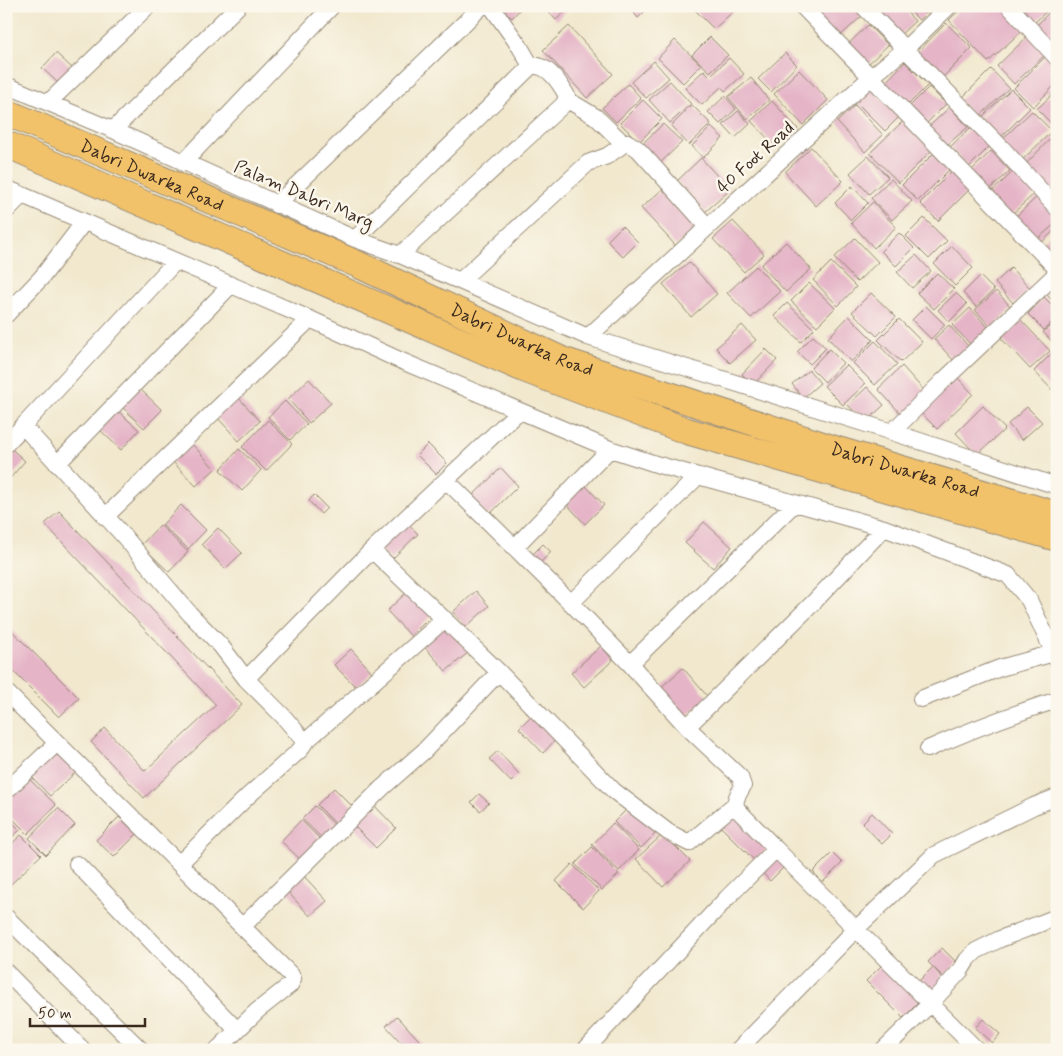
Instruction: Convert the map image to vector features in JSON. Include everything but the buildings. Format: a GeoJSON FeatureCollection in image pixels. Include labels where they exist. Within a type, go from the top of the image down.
{"type":"FeatureCollection","features":[{"type":"Feature","properties":{"kind":"main road","name":"Dabri Dwarka Road"},"geometry":{"type":"LineString","coordinates":[[6,112],[357,264],[562,360],[842,451],[1057,515]]}},
{"type":"Feature","properties":{"kind":"main road","name":"Dabri Dwarka Road"},"geometry":{"type":"LineString","coordinates":[[6,144],[524,369],[687,431],[1057,538]]}},
{"type":"Feature","properties":{"kind":"street"},"geometry":{"type":"LineString","coordinates":[[49,102],[148,6]]}},
{"type":"Feature","properties":{"kind":"street"},"geometry":{"type":"LineString","coordinates":[[112,130],[238,6]]}},
{"type":"Feature","properties":{"kind":"street"},"geometry":{"type":"LineString","coordinates":[[183,163],[332,6]]}},
{"type":"Feature","properties":{"kind":"street"},"geometry":{"type":"LineString","coordinates":[[276,205],[482,6]]}},
{"type":"Feature","properties":{"kind":"street"},"geometry":{"type":"LineString","coordinates":[[491,6],[531,66]]}},
{"type":"Feature","properties":{"kind":"street"},"geometry":{"type":"LineString","coordinates":[[802,6],[1057,269]]}},
{"type":"Feature","properties":{"kind":"street"},"geometry":{"type":"LineString","coordinates":[[863,6],[1001,147],[1057,208]]}},
{"type":"Feature","properties":{"kind":"street","name":"40 Foot Road"},"geometry":{"type":"LineString","coordinates":[[588,337],[870,78],[904,50],[949,6]]}},
{"type":"Feature","properties":{"kind":"street"},"geometry":{"type":"LineString","coordinates":[[1009,6],[1057,58]]}},
{"type":"Feature","properties":{"kind":"street"},"geometry":{"type":"LineString","coordinates":[[355,239],[531,66],[540,65],[546,69],[563,88],[567,96],[564,104],[400,256]]}},
{"type":"Feature","properties":{"kind":"street","name":"Palam Dabri Marg"},"geometry":{"type":"LineString","coordinates":[[6,85],[49,102],[276,205],[460,281],[588,337],[892,432],[1057,486]]}},
{"type":"Feature","properties":{"kind":"street"},"geometry":{"type":"LineString","coordinates":[[566,99],[596,117],[624,144]]}},
{"type":"Feature","properties":{"kind":"street"},"geometry":{"type":"LineString","coordinates":[[460,281],[588,163],[607,156],[624,144],[630,143],[638,149],[708,227]]}},
{"type":"Feature","properties":{"kind":"street"},"geometry":{"type":"LineString","coordinates":[[6,188],[310,319],[397,360],[610,449],[698,476],[884,528],[1008,575],[1029,600],[1055,657],[1000,668],[921,698]]}},
{"type":"Feature","properties":{"kind":"street"},"geometry":{"type":"LineString","coordinates":[[6,210],[22,195]]}},
{"type":"Feature","properties":{"kind":"street"},"geometry":{"type":"LineString","coordinates":[[6,316],[42,277],[84,222]]}},
{"type":"Feature","properties":{"kind":"street"},"geometry":{"type":"LineString","coordinates":[[6,444],[175,262]]}},
{"type":"Feature","properties":{"kind":"street"},"geometry":{"type":"LineString","coordinates":[[892,432],[1057,273]]}},
{"type":"Feature","properties":{"kind":"street"},"geometry":{"type":"LineString","coordinates":[[57,464],[230,286]]}},
{"type":"Feature","properties":{"kind":"street"},"geometry":{"type":"LineString","coordinates":[[105,517],[310,319]]}},
{"type":"Feature","properties":{"kind":"street"},"geometry":{"type":"LineString","coordinates":[[246,679],[372,550],[519,411]]}},
{"type":"Feature","properties":{"kind":"street"},"geometry":{"type":"LineString","coordinates":[[23,426],[122,534],[190,614],[221,646],[246,679],[305,742]]}},
{"type":"Feature","properties":{"kind":"street"},"geometry":{"type":"LineString","coordinates":[[515,547],[610,449]]}},
{"type":"Feature","properties":{"kind":"street"},"geometry":{"type":"LineString","coordinates":[[571,603],[698,476]]}},
{"type":"Feature","properties":{"kind":"street"},"geometry":{"type":"LineString","coordinates":[[446,480],[571,603],[687,727],[742,782],[743,786],[736,798],[735,804],[737,809],[977,1050]]}},
{"type":"Feature","properties":{"kind":"street"},"geometry":{"type":"LineString","coordinates":[[630,664],[795,503]]}},
{"type":"Feature","properties":{"kind":"street"},"geometry":{"type":"LineString","coordinates":[[687,727],[812,604],[884,528]]}},
{"type":"Feature","properties":{"kind":"street"},"geometry":{"type":"LineString","coordinates":[[372,550],[499,672],[614,791],[668,832],[689,843],[735,804]]}},
{"type":"Feature","properties":{"kind":"street"},"geometry":{"type":"LineString","coordinates":[[179,864],[248,796],[300,750],[305,742],[445,619]]}},
{"type":"Feature","properties":{"kind":"street"},"geometry":{"type":"LineString","coordinates":[[243,926],[382,788],[424,751],[499,672]]}},
{"type":"Feature","properties":{"kind":"street"},"geometry":{"type":"LineString","coordinates":[[6,692],[291,975],[293,979],[290,985],[261,1008],[217,1050]]}},
{"type":"Feature","properties":{"kind":"street"},"geometry":{"type":"LineString","coordinates":[[928,749],[982,726],[1057,700]]}},
{"type":"Feature","properties":{"kind":"street"},"geometry":{"type":"LineString","coordinates":[[6,792],[57,742]]}},
{"type":"Feature","properties":{"kind":"street"},"geometry":{"type":"LineString","coordinates":[[738,1050],[856,930],[934,855],[1034,806],[1057,797]]}},
{"type":"Feature","properties":{"kind":"street"},"geometry":{"type":"LineString","coordinates":[[585,1050],[727,898],[776,849]]}},
{"type":"Feature","properties":{"kind":"street"},"geometry":{"type":"LineString","coordinates":[[77,864],[237,1030]]}},
{"type":"Feature","properties":{"kind":"street"},"geometry":{"type":"LineString","coordinates":[[883,1050],[930,1004],[976,952],[1057,917]]}},
{"type":"Feature","properties":{"kind":"street"},"geometry":{"type":"LineString","coordinates":[[7,918],[142,1050]]}},
{"type":"Feature","properties":{"kind":"street"},"geometry":{"type":"LineString","coordinates":[[6,972],[83,1050]]}}]}
